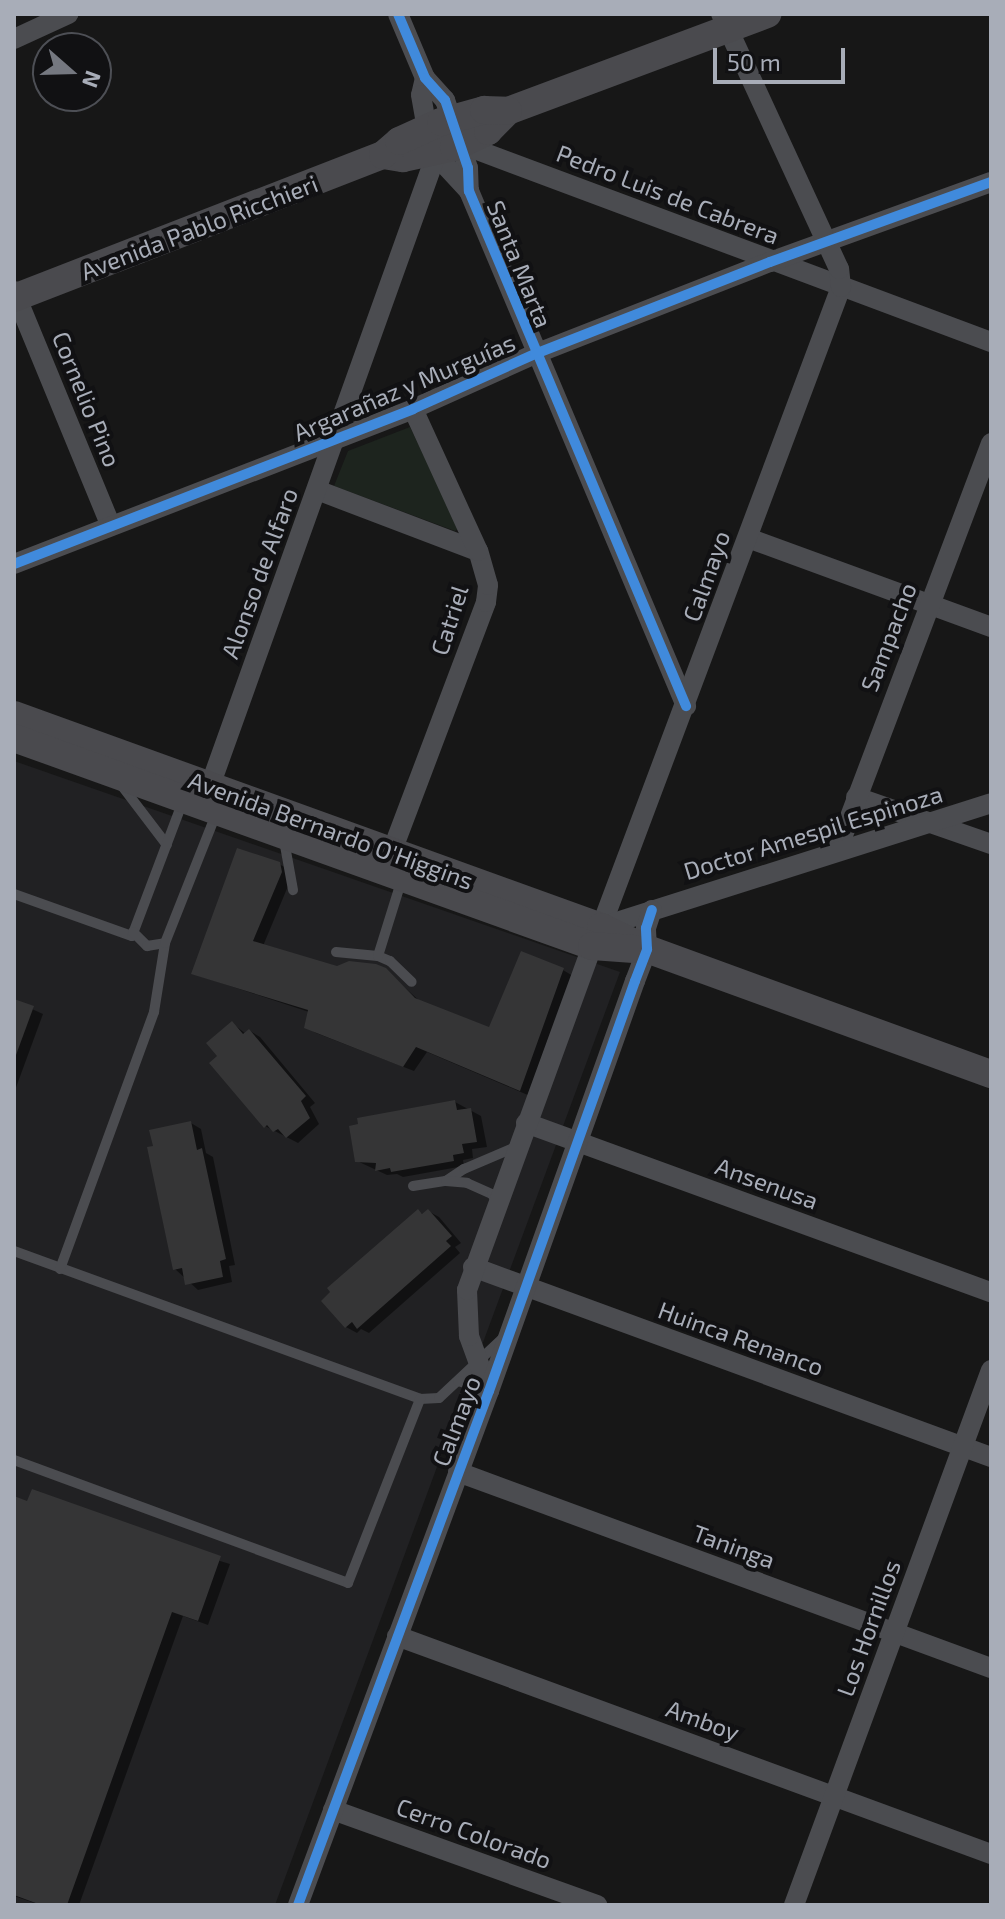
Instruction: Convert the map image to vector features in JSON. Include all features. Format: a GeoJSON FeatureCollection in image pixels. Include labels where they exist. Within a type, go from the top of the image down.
{"type":"FeatureCollection","features":[{"type":"Feature","properties":{"kind":"main road","name":"Avenida Pablo Ricchieri"},"geometry":{"type":"LineString","coordinates":[[15,295],[383,155],[399,141],[488,131],[508,111],[725,22],[767,14]]}},
{"type":"Feature","properties":{"kind":"main road","name":"Avenida Bernardo O'Higgins"},"geometry":{"type":"LineString","coordinates":[[15,736],[201,794],[401,862],[596,937],[647,949],[991,1074]]}},
{"type":"Feature","properties":{"kind":"main road","name":"Avenida Bernardo O'Higgins"},"geometry":{"type":"LineString","coordinates":[[15,736],[113,774],[201,794],[283,835],[401,862]]}},
{"type":"Feature","properties":{"kind":"street"},"geometry":{"type":"LineString","coordinates":[[14,39],[68,14]]}},
{"type":"Feature","properties":{"kind":"street","name":"Santa Marta"},"geometry":{"type":"LineString","coordinates":[[398,14],[425,78],[445,100],[444,135],[452,176],[469,191],[535,354],[686,706]]}},
{"type":"Feature","properties":{"kind":"street"},"geometry":{"type":"LineString","coordinates":[[725,22],[839,269],[841,287]]}},
{"type":"Feature","properties":{"kind":"street","name":"Pedro Luis de Cabrera"},"geometry":{"type":"LineString","coordinates":[[444,135],[770,262],[991,342]]}},
{"type":"Feature","properties":{"kind":"street","name":"Alonso de Alfaro"},"geometry":{"type":"LineString","coordinates":[[201,794],[336,439],[444,135]]}},
{"type":"Feature","properties":{"kind":"street","name":"Argarañaz y Murguías"},"geometry":{"type":"LineString","coordinates":[[14,564],[413,409],[535,354],[770,262],[827,244],[991,182]]}},
{"type":"Feature","properties":{"kind":"street","name":"Calmayo"},"geometry":{"type":"LineString","coordinates":[[489,1391],[469,1336],[466,1309],[473,1267],[841,287]]}},
{"type":"Feature","properties":{"kind":"street","name":"Cornelio Pino"},"geometry":{"type":"LineString","coordinates":[[15,295],[111,526]]}},
{"type":"Feature","properties":{"kind":"street","name":"Catriel"},"geometry":{"type":"LineString","coordinates":[[401,862],[486,602],[486,571],[413,409]]}},
{"type":"Feature","properties":{"kind":"street","name":"Sampacho"},"geometry":{"type":"LineString","coordinates":[[837,851],[991,443]]}},
{"type":"Feature","properties":{"kind":"street"},"geometry":{"type":"LineString","coordinates":[[317,490],[478,551]]}},
{"type":"Feature","properties":{"kind":"street"},"geometry":{"type":"LineString","coordinates":[[748,538],[991,627]]}},
{"type":"Feature","properties":{"kind":"street"},"geometry":{"type":"LineString","coordinates":[[856,797],[991,844]]}},
{"type":"Feature","properties":{"kind":"street","name":"Doctor Amespil Espinoza"},"geometry":{"type":"LineString","coordinates":[[596,937],[652,910],[991,803]]}},
{"type":"Feature","properties":{"kind":"street"},"geometry":{"type":"LineString","coordinates":[[647,949],[646,928],[652,910]]}},
{"type":"Feature","properties":{"kind":"street","name":"Calmayo"},"geometry":{"type":"LineString","coordinates":[[298,1905],[527,1287],[647,949]]}},
{"type":"Feature","properties":{"kind":"street","name":"Ansenusa"},"geometry":{"type":"LineString","coordinates":[[526,1123],[991,1292]]}},
{"type":"Feature","properties":{"kind":"street","name":"Huinca Renanco"},"geometry":{"type":"LineString","coordinates":[[473,1267],[991,1457]]}},
{"type":"Feature","properties":{"kind":"street","name":"Los Hornillos"},"geometry":{"type":"LineString","coordinates":[[794,1905],[991,1370]]}},
{"type":"Feature","properties":{"kind":"street","name":"Taninga"},"geometry":{"type":"LineString","coordinates":[[458,1472],[991,1668]]}},
{"type":"Feature","properties":{"kind":"street","name":"Amboy"},"geometry":{"type":"LineString","coordinates":[[397,1636],[991,1854]]}},
{"type":"Feature","properties":{"kind":"street","name":"Cerro Colorado"},"geometry":{"type":"LineString","coordinates":[[333,1810],[597,1905]]}},
{"type":"Feature","properties":{"kind":"lane"},"geometry":{"type":"LineString","coordinates":[[113,774],[167,845]]}},
{"type":"Feature","properties":{"kind":"lane"},"geometry":{"type":"LineString","coordinates":[[133,934],[167,845],[201,794]]}},
{"type":"Feature","properties":{"kind":"lane"},"geometry":{"type":"LineString","coordinates":[[60,1269],[154,1012],[165,943],[208,828],[201,794]]}},
{"type":"Feature","properties":{"kind":"lane"},"geometry":{"type":"LineString","coordinates":[[283,835],[293,890]]}},
{"type":"Feature","properties":{"kind":"lane"},"geometry":{"type":"LineString","coordinates":[[378,956],[401,862]]}},
{"type":"Feature","properties":{"kind":"lane"},"geometry":{"type":"LineString","coordinates":[[14,894],[21,893],[133,934],[147,946],[165,943]]}},
{"type":"Feature","properties":{"kind":"lane"},"geometry":{"type":"LineString","coordinates":[[336,952],[378,956],[390,961],[412,982]]}},
{"type":"Feature","properties":{"kind":"lane"},"geometry":{"type":"LineString","coordinates":[[446,1181],[464,1169],[518,1146]]}},
{"type":"Feature","properties":{"kind":"lane"},"geometry":{"type":"LineString","coordinates":[[413,1186],[446,1181],[478,1186],[497,1202]]}},
{"type":"Feature","properties":{"kind":"lane"},"geometry":{"type":"LineString","coordinates":[[14,1251],[420,1399],[439,1398],[511,1330]]}},
{"type":"Feature","properties":{"kind":"lane"},"geometry":{"type":"LineString","coordinates":[[458,1381],[489,1391]]}},
{"type":"Feature","properties":{"kind":"lane"},"geometry":{"type":"LineString","coordinates":[[14,1460],[348,1583],[420,1399]]}},
{"type":"Feature","properties":{"kind":"shaded area"},"geometry":{"type":"Polygon","coordinates":[[[410,427],[459,528],[455,531],[334,486],[348,451],[410,427]]]}},
{"type":"Feature","properties":{"kind":"shaded area"},"geometry":{"type":"Polygon","coordinates":[[[14,761],[620,972],[275,1905],[14,1905],[14,761]]]}},
{"type":"Feature","properties":{"kind":"building"},"geometry":{"type":"Polygon","coordinates":[[[237,848],[280,862],[282,872],[253,941],[337,966],[349,961],[376,964],[386,968],[415,998],[489,1027],[521,951],[564,968],[520,1091],[416,1047],[403,1067],[304,1028],[308,1010],[191,974],[237,848]]]}},
{"type":"Feature","properties":{"kind":"building"},"geometry":{"type":"Polygon","coordinates":[[[14,999],[34,1006],[16,1055],[14,1055],[14,999]]]}},
{"type":"Feature","properties":{"kind":"building"},"geometry":{"type":"Polygon","coordinates":[[[232,1021],[243,1034],[249,1029],[306,1096],[301,1101],[310,1118],[286,1138],[278,1129],[273,1132],[267,1125],[264,1128],[209,1063],[217,1056],[206,1043],[232,1021]]]}},
{"type":"Feature","properties":{"kind":"building"},"geometry":{"type":"Polygon","coordinates":[[[455,1100],[457,1110],[471,1108],[477,1142],[462,1144],[464,1153],[453,1155],[454,1161],[391,1172],[390,1168],[375,1171],[376,1163],[355,1162],[349,1126],[358,1124],[357,1118],[455,1100]]]}},
{"type":"Feature","properties":{"kind":"building"},"geometry":{"type":"Polygon","coordinates":[[[191,1121],[197,1150],[202,1148],[226,1259],[220,1261],[223,1277],[185,1285],[182,1268],[173,1270],[147,1147],[153,1146],[149,1130],[191,1121]]]}},
{"type":"Feature","properties":{"kind":"building"},"geometry":{"type":"Polygon","coordinates":[[[418,1209],[422,1214],[428,1209],[452,1236],[446,1241],[451,1246],[357,1329],[352,1322],[345,1328],[321,1301],[330,1292],[327,1288],[418,1209]]]}},
{"type":"Feature","properties":{"kind":"building"},"geometry":{"type":"Polygon","coordinates":[[[32,1489],[221,1556],[198,1621],[172,1612],[67,1905],[41,1905],[14,1895],[14,1496],[27,1501],[32,1489]]]}},
{"type":"Feature","properties":{"kind":"cycle path"},"geometry":{"type":"LineString","coordinates":[[398,14],[425,78],[445,100],[468,168],[469,191],[686,706]]}},
{"type":"Feature","properties":{"kind":"cycle path"},"geometry":{"type":"LineString","coordinates":[[14,564],[413,409],[535,354],[770,262],[991,182]]}},
{"type":"Feature","properties":{"kind":"cycle path"},"geometry":{"type":"LineString","coordinates":[[298,1905],[489,1391],[647,949],[646,928],[652,910]]}}]}
